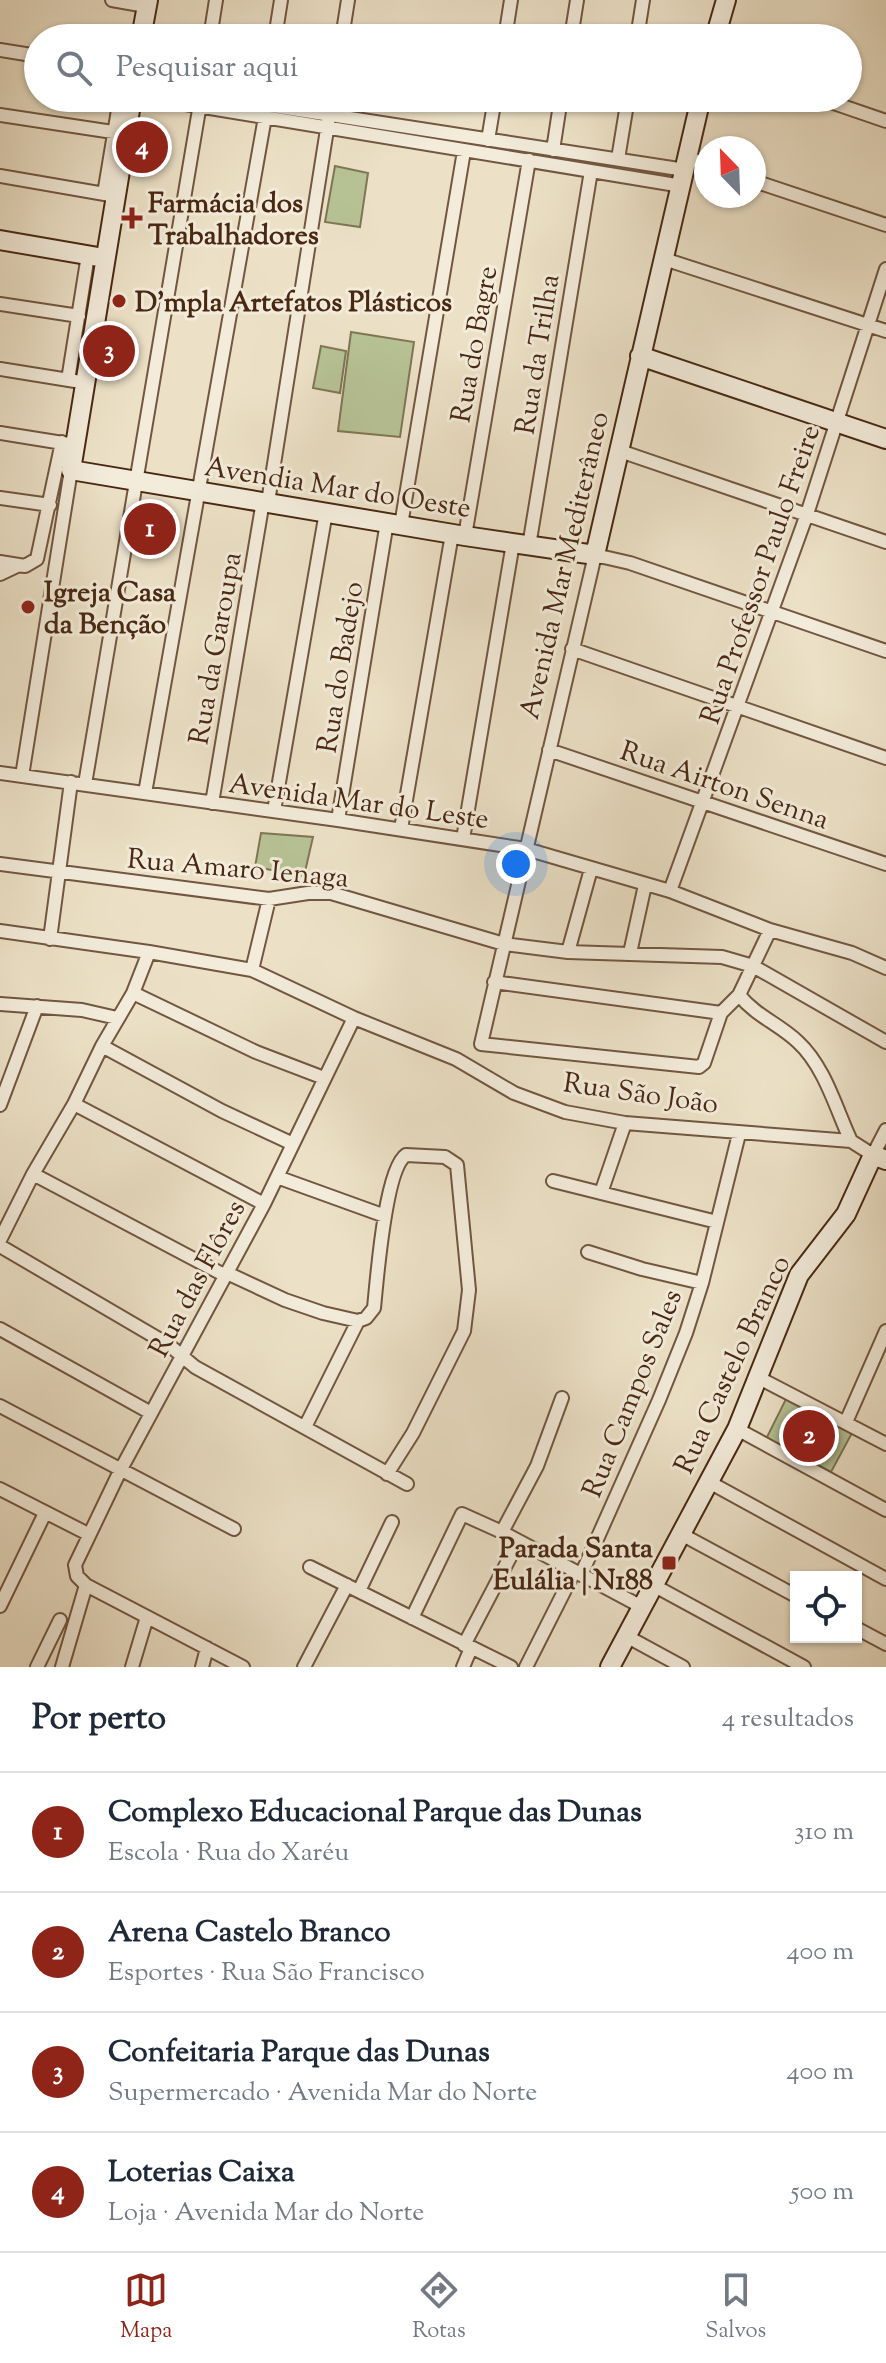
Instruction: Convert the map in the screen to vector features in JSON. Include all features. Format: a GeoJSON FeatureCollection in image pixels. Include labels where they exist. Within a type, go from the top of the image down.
{"type":"FeatureCollection","features":[{"type":"Feature","properties":{"kind":"street"},"geometry":{"type":"LineString","coordinates":[[112,0],[139,2],[140,24]]}},
{"type":"Feature","properties":{"kind":"street"},"geometry":{"type":"LineString","coordinates":[[212,24],[216,0]]}},
{"type":"Feature","properties":{"kind":"street"},"geometry":{"type":"LineString","coordinates":[[277,24],[281,0]]}},
{"type":"Feature","properties":{"kind":"street"},"geometry":{"type":"LineString","coordinates":[[344,24],[348,0]]}},
{"type":"Feature","properties":{"kind":"street"},"geometry":{"type":"LineString","coordinates":[[507,24],[511,0]]}},
{"type":"Feature","properties":{"kind":"street"},"geometry":{"type":"LineString","coordinates":[[573,24],[577,0]]}},
{"type":"Feature","properties":{"kind":"street"},"geometry":{"type":"LineString","coordinates":[[639,24],[643,0]]}},
{"type":"Feature","properties":{"kind":"street"},"geometry":{"type":"LineString","coordinates":[[719,24],[726,0]]}},
{"type":"Feature","properties":{"kind":"street"},"geometry":{"type":"LineString","coordinates":[[0,50],[24,54]]}},
{"type":"Feature","properties":{"kind":"street"},"geometry":{"type":"LineString","coordinates":[[77,382],[79,316],[110,195],[120,133],[120,112]]}},
{"type":"Feature","properties":{"kind":"street"},"geometry":{"type":"LineString","coordinates":[[120,133],[127,112]]}},
{"type":"Feature","properties":{"kind":"street"},"geometry":{"type":"LineString","coordinates":[[85,784],[198,112]]}},
{"type":"Feature","properties":{"kind":"street"},"geometry":{"type":"LineString","coordinates":[[145,793],[264,112]]}},
{"type":"Feature","properties":{"kind":"street"},"geometry":{"type":"LineString","coordinates":[[288,112],[464,151],[591,171],[690,170]]}},
{"type":"Feature","properties":{"kind":"street","name":"Rua da Garoupa"},"geometry":{"type":"LineString","coordinates":[[212,803],[266,502],[330,112]]}},
{"type":"Feature","properties":{"kind":"street"},"geometry":{"type":"LineString","coordinates":[[488,140],[493,112]]}},
{"type":"Feature","properties":{"kind":"street"},"geometry":{"type":"LineString","coordinates":[[553,150],[559,112]]}},
{"type":"Feature","properties":{"kind":"street"},"geometry":{"type":"LineString","coordinates":[[618,159],[626,112]]}},
{"type":"Feature","properties":{"kind":"street","name":"Avenida Mar Mediterâneo"},"geometry":{"type":"LineString","coordinates":[[481,1044],[640,356],[690,170],[699,112]]}},
{"type":"Feature","properties":{"kind":"street"},"geometry":{"type":"LineString","coordinates":[[860,112],[886,121]]}},
{"type":"Feature","properties":{"kind":"street"},"geometry":{"type":"LineString","coordinates":[[0,115],[120,133]]}},
{"type":"Feature","properties":{"kind":"street"},"geometry":{"type":"LineString","coordinates":[[329,121],[488,140],[690,170]]}},
{"type":"Feature","properties":{"kind":"street","name":"Rua do Badejo"},"geometry":{"type":"LineString","coordinates":[[338,820],[464,151]]}},
{"type":"Feature","properties":{"kind":"street","name":"Rua do Bagre"},"geometry":{"type":"LineString","coordinates":[[401,829],[529,160]]}},
{"type":"Feature","properties":{"kind":"street","name":"Rua da Trilha"},"geometry":{"type":"LineString","coordinates":[[463,839],[591,171]]}},
{"type":"Feature","properties":{"kind":"street"},"geometry":{"type":"LineString","coordinates":[[0,176],[110,195]]}},
{"type":"Feature","properties":{"kind":"street"},"geometry":{"type":"LineString","coordinates":[[766,185],[886,225]]}},
{"type":"Feature","properties":{"kind":"street"},"geometry":{"type":"LineString","coordinates":[[0,240],[96,256]]}},
{"type":"Feature","properties":{"kind":"street"},"geometry":{"type":"LineString","coordinates":[[0,574],[32,564],[39,555],[50,505],[69,444],[96,256]]}},
{"type":"Feature","properties":{"kind":"street"},"geometry":{"type":"LineString","coordinates":[[664,259],[886,331]]}},
{"type":"Feature","properties":{"kind":"street","name":"Rua Professor Paulo Freire"},"geometry":{"type":"LineString","coordinates":[[670,891],[807,514],[886,269]]}},
{"type":"Feature","properties":{"kind":"street"},"geometry":{"type":"LineString","coordinates":[[0,304],[79,316]]}},
{"type":"Feature","properties":{"kind":"street"},"geometry":{"type":"LineString","coordinates":[[640,356],[886,439]]}},
{"type":"Feature","properties":{"kind":"street"},"geometry":{"type":"LineString","coordinates":[[0,369],[77,382]]}},
{"type":"Feature","properties":{"kind":"street"},"geometry":{"type":"LineString","coordinates":[[0,433],[69,444]]}},
{"type":"Feature","properties":{"kind":"street"},"geometry":{"type":"LineString","coordinates":[[22,776],[71,470],[69,444]]}},
{"type":"Feature","properties":{"kind":"street"},"geometry":{"type":"LineString","coordinates":[[620,451],[886,542]]}},
{"type":"Feature","properties":{"kind":"street","name":"Avendia Mar do Oeste"},"geometry":{"type":"LineString","coordinates":[[71,470],[595,555]]}},
{"type":"Feature","properties":{"kind":"street"},"geometry":{"type":"LineString","coordinates":[[0,498],[50,505]]}},
{"type":"Feature","properties":{"kind":"street"},"geometry":{"type":"LineString","coordinates":[[274,811],[326,512]]}},
{"type":"Feature","properties":{"kind":"street"},"geometry":{"type":"LineString","coordinates":[[595,555],[630,563],[886,651]]}},
{"type":"Feature","properties":{"kind":"street"},"geometry":{"type":"LineString","coordinates":[[0,562],[22,566]]}},
{"type":"Feature","properties":{"kind":"street"},"geometry":{"type":"LineString","coordinates":[[572,649],[886,758]]}},
{"type":"Feature","properties":{"kind":"street","name":"Rua Airton Senna"},"geometry":{"type":"LineString","coordinates":[[549,750],[886,864]]}},
{"type":"Feature","properties":{"kind":"street","name":"Avenida Mar do Leste"},"geometry":{"type":"LineString","coordinates":[[0,773],[526,849],[670,891],[770,930],[852,953],[886,968]]}},
{"type":"Feature","properties":{"kind":"street"},"geometry":{"type":"LineString","coordinates":[[50,939],[71,782]]}},
{"type":"Feature","properties":{"kind":"street","name":"Rua Amaro Ienaga"},"geometry":{"type":"LineString","coordinates":[[0,864],[269,899],[331,893],[504,944],[568,952],[705,955],[753,966],[886,1042]]}},
{"type":"Feature","properties":{"kind":"street"},"geometry":{"type":"LineString","coordinates":[[568,952],[591,869]]}},
{"type":"Feature","properties":{"kind":"street"},"geometry":{"type":"LineString","coordinates":[[630,953],[645,885]]}},
{"type":"Feature","properties":{"kind":"street"},"geometry":{"type":"LineString","coordinates":[[252,970],[269,899]]}},
{"type":"Feature","properties":{"kind":"street"},"geometry":{"type":"LineString","coordinates":[[494,982],[721,1013],[739,995],[770,930]]}},
{"type":"Feature","properties":{"kind":"street","name":"Rua São João"},"geometry":{"type":"LineString","coordinates":[[0,931],[252,970],[354,1018],[456,1059],[514,1093],[565,1112],[625,1123],[851,1141],[880,1158]]}},
{"type":"Feature","properties":{"kind":"street"},"geometry":{"type":"LineString","coordinates":[[0,1240],[133,993],[149,952]]}},
{"type":"Feature","properties":{"kind":"street"},"geometry":{"type":"LineString","coordinates":[[133,993],[244,1046],[324,1078]]}},
{"type":"Feature","properties":{"kind":"street"},"geometry":{"type":"LineString","coordinates":[[739,995],[748,1007],[808,1052],[851,1141]]}},
{"type":"Feature","properties":{"kind":"street"},"geometry":{"type":"LineString","coordinates":[[0,1004],[37,1006],[117,1018]]}},
{"type":"Feature","properties":{"kind":"street"},"geometry":{"type":"LineString","coordinates":[[0,1105],[37,1006]]}},
{"type":"Feature","properties":{"kind":"street","name":"Rua São João"},"geometry":{"type":"LineString","coordinates":[[481,1044],[695,1068],[704,1063],[721,1013]]}},
{"type":"Feature","properties":{"kind":"street","name":"Rua das Flôres"},"geometry":{"type":"LineString","coordinates":[[86,1585],[77,1576],[75,1565],[88,1534],[264,1204],[354,1018]]}},
{"type":"Feature","properties":{"kind":"street"},"geometry":{"type":"LineString","coordinates":[[102,1046],[222,1111],[293,1144]]}},
{"type":"Feature","properties":{"kind":"street"},"geometry":{"type":"LineString","coordinates":[[74,1104],[264,1204]]}},
{"type":"Feature","properties":{"kind":"street"},"geometry":{"type":"LineString","coordinates":[[601,1193],[625,1123]]}},
{"type":"Feature","properties":{"kind":"street","name":"Rua Castelo Branco"},"geometry":{"type":"LineString","coordinates":[[610,1667],[737,1429],[799,1275],[846,1214],[880,1158],[886,1130]]}},
{"type":"Feature","properties":{"kind":"street","name":"Rua Campos Sales"},"geometry":{"type":"LineString","coordinates":[[526,1667],[577,1573],[659,1400],[686,1333],[702,1283],[739,1134]]}},
{"type":"Feature","properties":{"kind":"street"},"geometry":{"type":"LineString","coordinates":[[33,1174],[226,1275],[285,1300],[358,1321],[366,1318],[374,1308],[385,1216],[396,1167],[406,1155],[452,1160],[459,1170],[469,1290],[464,1331],[413,1433],[387,1474]]}},
{"type":"Feature","properties":{"kind":"street"},"geometry":{"type":"LineString","coordinates":[[277,1177],[385,1216]]}},
{"type":"Feature","properties":{"kind":"street"},"geometry":{"type":"LineString","coordinates":[[553,1181],[717,1222]]}},
{"type":"Feature","properties":{"kind":"street"},"geometry":{"type":"LineString","coordinates":[[0,1246],[169,1345],[195,1367],[407,1484]]}},
{"type":"Feature","properties":{"kind":"street"},"geometry":{"type":"LineString","coordinates":[[588,1252],[702,1283]]}},
{"type":"Feature","properties":{"kind":"street"},"geometry":{"type":"LineString","coordinates":[[305,1427],[358,1321]]}},
{"type":"Feature","properties":{"kind":"street"},"geometry":{"type":"LineString","coordinates":[[0,1329],[151,1413]]}},
{"type":"Feature","properties":{"kind":"street"},"geometry":{"type":"LineString","coordinates":[[846,1422],[880,1362],[886,1331]]}},
{"type":"Feature","properties":{"kind":"street"},"geometry":{"type":"LineString","coordinates":[[759,1378],[886,1444]]}},
{"type":"Feature","properties":{"kind":"street"},"geometry":{"type":"LineString","coordinates":[[502,1532],[537,1466],[562,1398]]}},
{"type":"Feature","properties":{"kind":"street"},"geometry":{"type":"LineString","coordinates":[[0,1406],[234,1529]]}},
{"type":"Feature","properties":{"kind":"street"},"geometry":{"type":"LineString","coordinates":[[737,1429],[886,1510]]}},
{"type":"Feature","properties":{"kind":"street"},"geometry":{"type":"LineString","coordinates":[[709,1482],[886,1579]]}},
{"type":"Feature","properties":{"kind":"street"},"geometry":{"type":"LineString","coordinates":[[0,1489],[88,1534]]}},
{"type":"Feature","properties":{"kind":"street"},"geometry":{"type":"LineString","coordinates":[[0,1606],[45,1513]]}},
{"type":"Feature","properties":{"kind":"street"},"geometry":{"type":"LineString","coordinates":[[412,1618],[462,1514],[642,1607]]}},
{"type":"Feature","properties":{"kind":"street"},"geometry":{"type":"LineString","coordinates":[[304,1667],[392,1522]]}},
{"type":"Feature","properties":{"kind":"street"},"geometry":{"type":"LineString","coordinates":[[681,1534],[790,1593]]}},
{"type":"Feature","properties":{"kind":"street"},"geometry":{"type":"LineString","coordinates":[[463,1667],[468,1646],[518,1542]]}},
{"type":"Feature","properties":{"kind":"street"},"geometry":{"type":"LineString","coordinates":[[310,1567],[511,1667]]}},
{"type":"Feature","properties":{"kind":"street"},"geometry":{"type":"LineString","coordinates":[[62,1667],[86,1585],[243,1667]]}},
{"type":"Feature","properties":{"kind":"street"},"geometry":{"type":"LineString","coordinates":[[653,1585],[804,1667]]}},
{"type":"Feature","properties":{"kind":"street"},"geometry":{"type":"LineString","coordinates":[[132,1667],[147,1617]]}},
{"type":"Feature","properties":{"kind":"street"},"geometry":{"type":"LineString","coordinates":[[37,1667],[60,1620]]}},
{"type":"Feature","properties":{"kind":"street"},"geometry":{"type":"LineString","coordinates":[[862,1631],[886,1644]]}},
{"type":"Feature","properties":{"kind":"street"},"geometry":{"type":"LineString","coordinates":[[626,1636],[683,1667]]}},
{"type":"Feature","properties":{"kind":"street"},"geometry":{"type":"LineString","coordinates":[[202,1667],[207,1648]]}},
{"type":"Feature","properties":{"kind":"green space"},"geometry":{"type":"Polygon","coordinates":[[[335,166],[368,173],[360,227],[325,222],[335,166]]]}},
{"type":"Feature","properties":{"kind":"green space"},"geometry":{"type":"Polygon","coordinates":[[[351,332],[414,342],[400,437],[338,431],[351,332]]]}},
{"type":"Feature","properties":{"kind":"green space"},"geometry":{"type":"Polygon","coordinates":[[[321,346],[346,351],[340,393],[313,388],[321,346]]]}},
{"type":"Feature","properties":{"kind":"green space"},"geometry":{"type":"Polygon","coordinates":[[[261,833],[313,837],[304,876],[255,867],[261,833]]]}},
{"type":"Feature","properties":{"kind":"green space"},"geometry":{"type":"Polygon","coordinates":[[[786,1399],[852,1433],[831,1472],[766,1439],[786,1399]]]}},
{"type":"Feature","properties":{"kind":"place","name":"Loterias Caixa"},"geometry":{"type":"Point","coordinates":[142,147]}},
{"type":"Feature","properties":{"kind":"place","name":"Farmácia dos Trabalhadores"},"geometry":{"type":"Point","coordinates":[132,218]}},
{"type":"Feature","properties":{"kind":"place","name":"D'mpla Artefatos Plásticos"},"geometry":{"type":"Point","coordinates":[119,301]}},
{"type":"Feature","properties":{"kind":"place","name":"Confeitaria Parque das Dunas"},"geometry":{"type":"Point","coordinates":[109,351]}},
{"type":"Feature","properties":{"kind":"place","name":"Complexo Educacional Parque das Dunas"},"geometry":{"type":"Point","coordinates":[150,529]}},
{"type":"Feature","properties":{"kind":"place","name":"Igreja Casa da Benção"},"geometry":{"type":"Point","coordinates":[28,607]}},
{"type":"Feature","properties":{"kind":"place","name":"Arena Castelo Branco"},"geometry":{"type":"Point","coordinates":[809,1436]}},
{"type":"Feature","properties":{"kind":"place","name":"Parada Santa Eulália | N188"},"geometry":{"type":"Point","coordinates":[669,1563]}}]}
